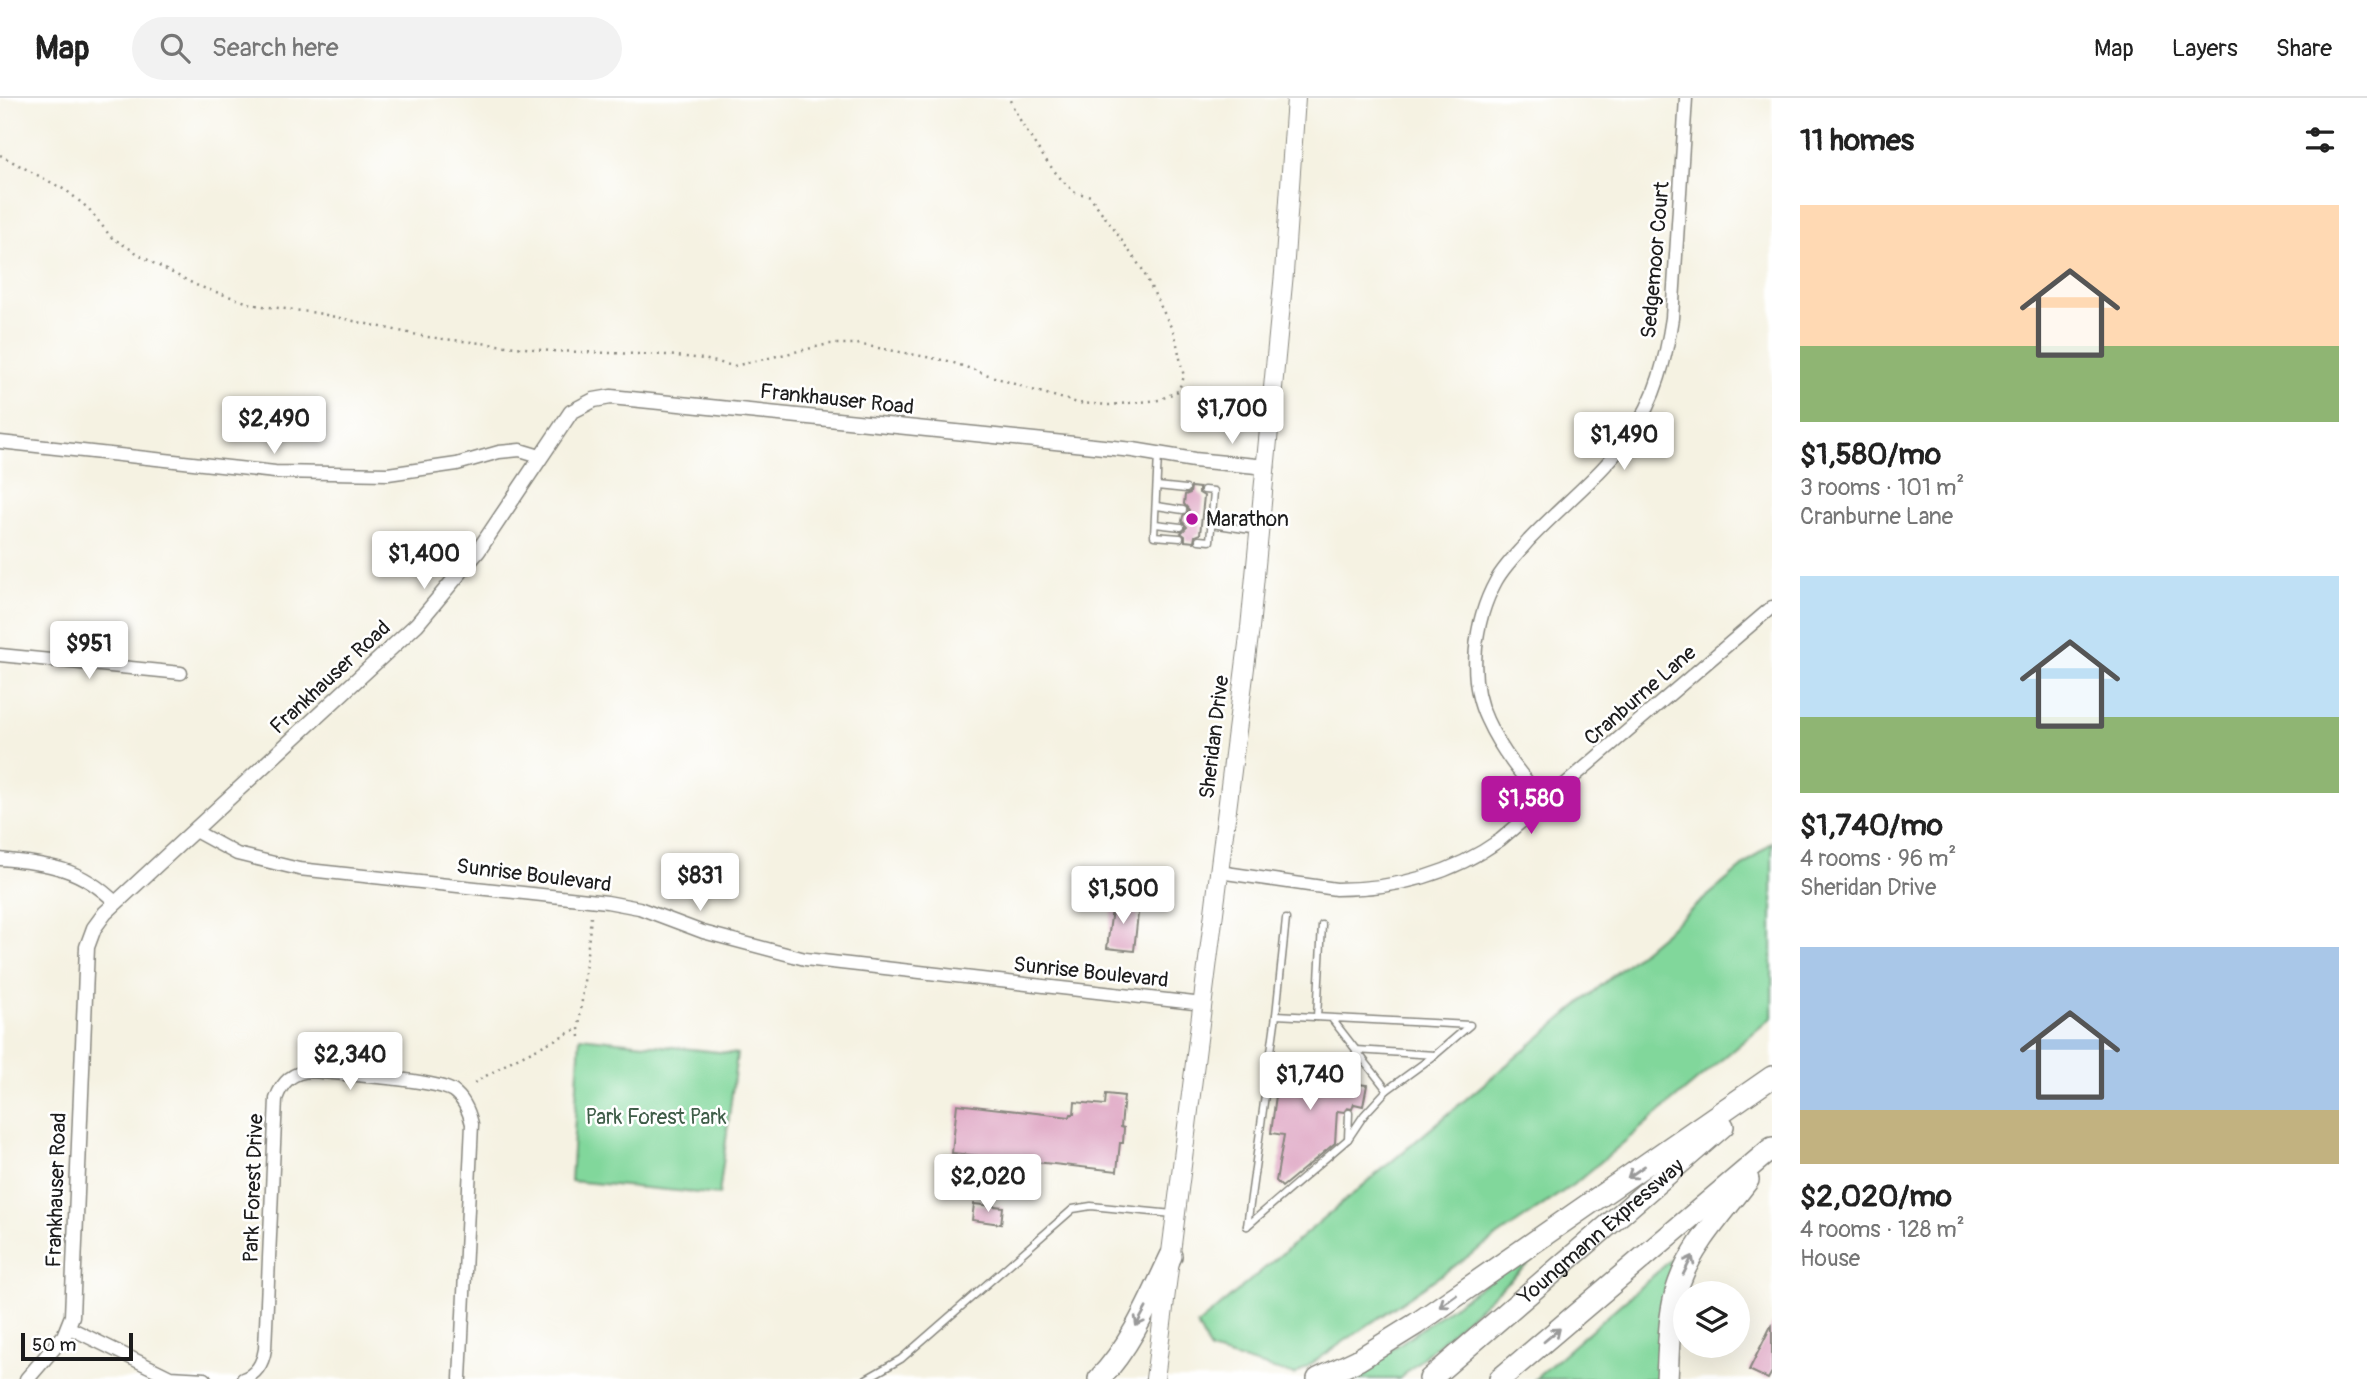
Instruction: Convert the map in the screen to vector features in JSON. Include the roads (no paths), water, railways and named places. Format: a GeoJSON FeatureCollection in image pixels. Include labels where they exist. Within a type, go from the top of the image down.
{"type":"FeatureCollection","features":[{"type":"Feature","properties":{"kind":"highway"},"geometry":{"type":"LineString","coordinates":[[1318,1379],[1358,1360],[1416,1324],[1772,1077]]}},
{"type":"Feature","properties":{"kind":"highway","name":"Youngmann Expressway"},"geometry":{"type":"LineString","coordinates":[[1430,1379],[1772,1083]]}},
{"type":"Feature","properties":{"kind":"highway"},"geometry":{"type":"LineString","coordinates":[[1500,1379],[1772,1148]]}},
{"type":"Feature","properties":{"kind":"highway"},"geometry":{"type":"LineString","coordinates":[[1667,1379],[1672,1316],[1678,1284],[1689,1261],[1772,1148]]}},
{"type":"Feature","properties":{"kind":"highway"},"geometry":{"type":"LineString","coordinates":[[1099,1379],[1120,1354],[1171,1256]]}},
{"type":"Feature","properties":{"kind":"main road","name":"Sheridan Drive"},"geometry":{"type":"LineString","coordinates":[[1155,1379],[1260,531],[1284,273],[1296,98]]}},
{"type":"Feature","properties":{"kind":"street","name":"Sedgemoor Court"},"geometry":{"type":"LineString","coordinates":[[1545,803],[1518,771],[1486,718],[1476,680],[1479,631],[1486,604],[1502,571],[1613,459],[1649,404],[1667,348],[1672,318],[1686,98]]}},
{"type":"Feature","properties":{"kind":"street","name":"Frankhauser Road"},"geometry":{"type":"LineString","coordinates":[[27,1379],[64,1336],[73,1306],[87,947],[96,924],[418,624],[471,560],[571,412],[588,402],[611,397],[1158,453],[1195,460],[1267,467]]}},
{"type":"Feature","properties":{"kind":"street"},"geometry":{"type":"LineString","coordinates":[[0,442],[318,475],[416,471],[457,464],[499,452],[520,450],[540,456]]}},
{"type":"Feature","properties":{"kind":"street","name":"Cranburne Lane"},"geometry":{"type":"LineString","coordinates":[[1219,873],[1336,889],[1394,885],[1451,869],[1486,850],[1545,803],[1772,607]]}},
{"type":"Feature","properties":{"kind":"street"},"geometry":{"type":"LineString","coordinates":[[0,655],[181,673]]}},
{"type":"Feature","properties":{"kind":"street","name":"Sunrise Boulevard"},"geometry":{"type":"LineString","coordinates":[[195,831],[237,854],[267,863],[299,869],[607,902],[639,908],[703,932],[804,959],[1203,1004]]}},
{"type":"Feature","properties":{"kind":"street"},"geometry":{"type":"LineString","coordinates":[[0,859],[44,863],[64,869],[84,877],[116,903]]}},
{"type":"Feature","properties":{"kind":"street","name":"Park Forest Drive"},"geometry":{"type":"LineString","coordinates":[[243,1379],[258,1369],[265,1349],[276,1099],[286,1080],[294,1074],[311,1071],[440,1085],[460,1097],[469,1111],[472,1124],[460,1379]]}},
{"type":"Feature","properties":{"kind":"street"},"geometry":{"type":"LineString","coordinates":[[68,1327],[170,1377],[205,1379]]}},
{"type":"Feature","properties":{"kind":"lane"},"geometry":{"type":"LineString","coordinates":[[1158,453],[1154,536],[1180,538]]}},
{"type":"Feature","properties":{"kind":"lane"},"geometry":{"type":"LineString","coordinates":[[1157,486],[1186,489]]}},
{"type":"Feature","properties":{"kind":"lane"},"geometry":{"type":"LineString","coordinates":[[1199,540],[1210,541],[1214,491],[1204,490]]}},
{"type":"Feature","properties":{"kind":"lane"},"geometry":{"type":"LineString","coordinates":[[1157,506],[1183,510]]}},
{"type":"Feature","properties":{"kind":"lane"},"geometry":{"type":"LineString","coordinates":[[1202,512],[1212,513]]}},
{"type":"Feature","properties":{"kind":"lane"},"geometry":{"type":"LineString","coordinates":[[1155,524],[1181,527]]}},
{"type":"Feature","properties":{"kind":"lane"},"geometry":{"type":"LineString","coordinates":[[1200,529],[1210,527],[1260,531]]}},
{"type":"Feature","properties":{"kind":"lane"},"geometry":{"type":"LineString","coordinates":[[1276,1015],[1471,1024],[1435,1055],[1387,1090],[1364,1115],[1348,1139],[1247,1226],[1276,1015],[1286,919]]}},
{"type":"Feature","properties":{"kind":"lane"},"geometry":{"type":"LineString","coordinates":[[1317,1017],[1322,925]]}},
{"type":"Feature","properties":{"kind":"lane"},"geometry":{"type":"LineString","coordinates":[[1332,1018],[1387,1090]]}},
{"type":"Feature","properties":{"kind":"lane"},"geometry":{"type":"LineString","coordinates":[[1356,1050],[1435,1055]]}},
{"type":"Feature","properties":{"kind":"lane"},"geometry":{"type":"LineString","coordinates":[[1354,1079],[1356,1050]]}},
{"type":"Feature","properties":{"kind":"lane"},"geometry":{"type":"LineString","coordinates":[[1348,1139],[1349,1113]]}},
{"type":"Feature","properties":{"kind":"lane"},"geometry":{"type":"LineString","coordinates":[[866,1379],[901,1359],[1073,1209],[1091,1206],[1176,1214]]}},
{"type":"Feature","properties":{"kind":"place","name":"Marathon"},"geometry":{"type":"Point","coordinates":[1192,519]}},
{"type":"Feature","properties":{"kind":"park label","name":"Park Forest Park"},"geometry":{"type":"Point","coordinates":[656,1117]}}]}
